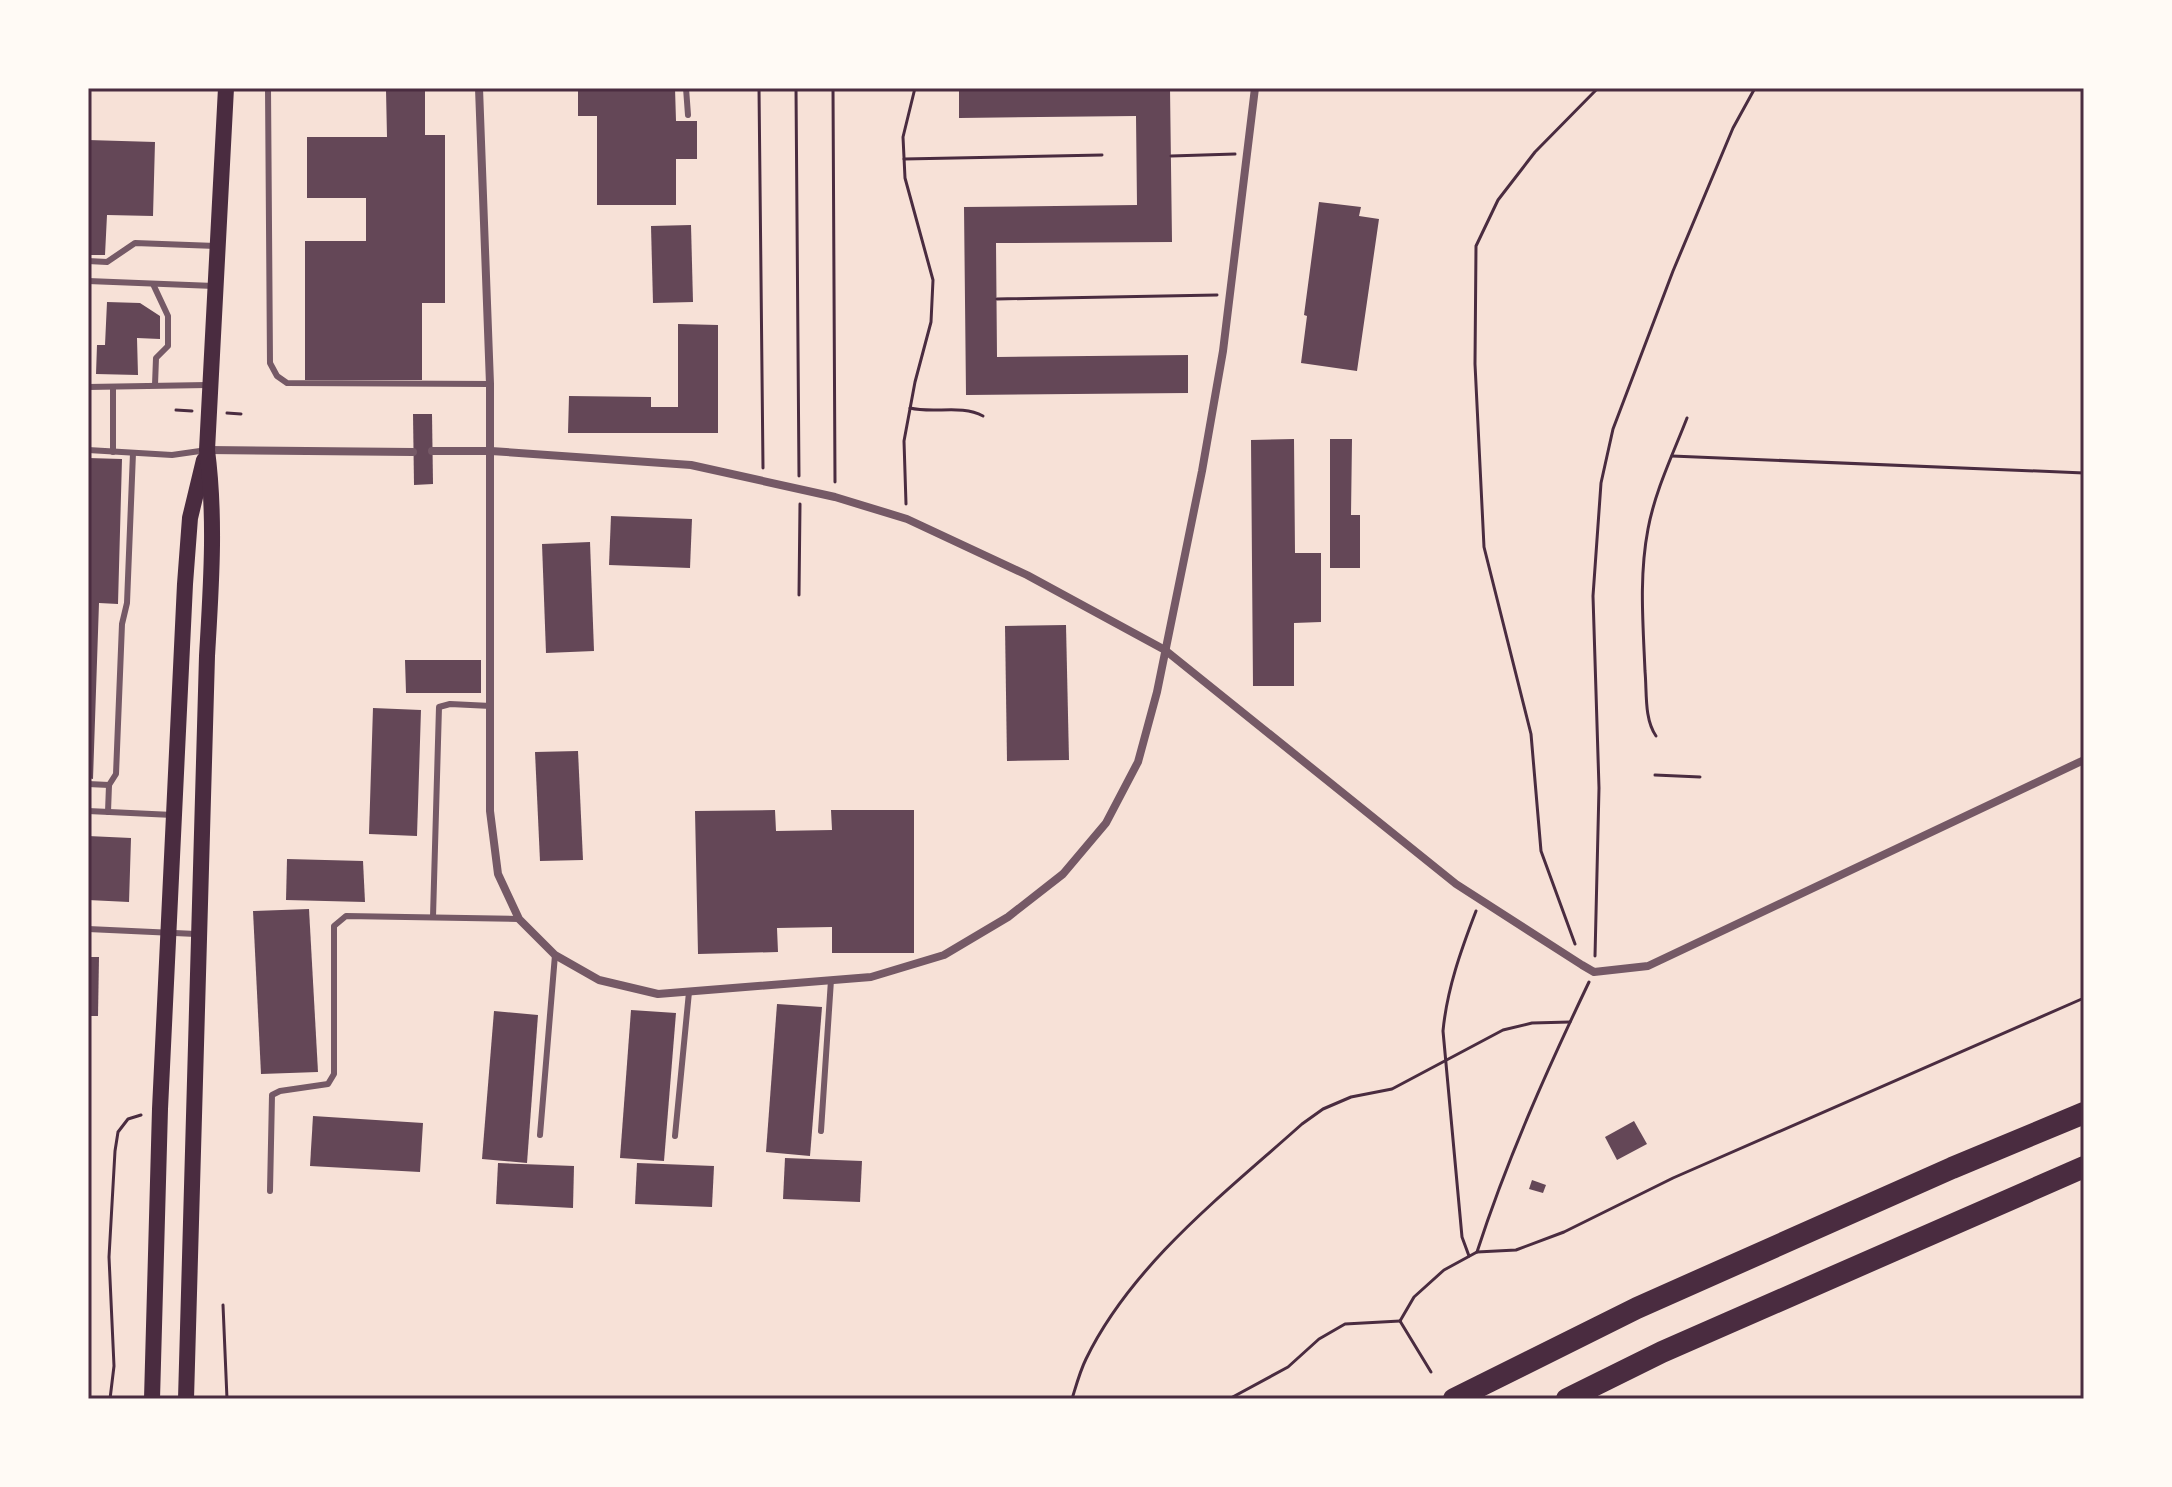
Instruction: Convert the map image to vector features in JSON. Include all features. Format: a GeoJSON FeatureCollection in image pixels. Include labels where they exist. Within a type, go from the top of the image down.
{"type":"FeatureCollection","features":[{"type":"Feature","properties":{"kind":"highway"},"geometry":{"type":"LineString","coordinates":[[1454,1399],[1637,1308],[2084,1113]]}},
{"type":"Feature","properties":{"kind":"highway"},"geometry":{"type":"LineString","coordinates":[[1567,1399],[1676,1345],[2084,1167]]}},
{"type":"Feature","properties":{"kind":"main road"},"geometry":{"type":"LineString","coordinates":[[186,1399],[198,934],[212,578],[212,504],[207,450],[226,88]]}},
{"type":"Feature","properties":{"kind":"main road"},"geometry":{"type":"LineString","coordinates":[[152,1399],[160,1109],[190,518],[207,450]]}},
{"type":"Feature","properties":{"kind":"street"},"geometry":{"type":"LineString","coordinates":[[479,88],[490,384],[492,827],[498,874],[519,919],[555,955],[599,980],[658,994],[871,977],[944,955],[1008,917],[1063,874],[1106,823],[1138,762],[1157,692],[1202,471],[1231,295],[1255,88]]}},
{"type":"Feature","properties":{"kind":"street"},"geometry":{"type":"LineString","coordinates":[[207,450],[413,452]]}},
{"type":"Feature","properties":{"kind":"street"},"geometry":{"type":"LineString","coordinates":[[432,451],[491,451],[691,465],[835,497],[907,519],[1027,575],[1165,650],[1456,884],[1594,972],[1648,966],[2084,760]]}},
{"type":"Feature","properties":{"kind":"lane"},"geometry":{"type":"LineString","coordinates":[[268,88],[270,363],[277,376],[287,383],[490,384]]}},
{"type":"Feature","properties":{"kind":"lane"},"geometry":{"type":"LineString","coordinates":[[686,88],[688,115]]}},
{"type":"Feature","properties":{"kind":"lane"},"geometry":{"type":"LineString","coordinates":[[88,261],[107,262],[135,243],[216,246]]}},
{"type":"Feature","properties":{"kind":"lane"},"geometry":{"type":"LineString","coordinates":[[88,281],[214,286]]}},
{"type":"Feature","properties":{"kind":"lane"},"geometry":{"type":"LineString","coordinates":[[153,284],[168,316],[168,346],[156,358],[155,385]]}},
{"type":"Feature","properties":{"kind":"lane"},"geometry":{"type":"LineString","coordinates":[[88,387],[211,385]]}},
{"type":"Feature","properties":{"kind":"lane"},"geometry":{"type":"LineString","coordinates":[[113,387],[113,452]]}},
{"type":"Feature","properties":{"kind":"lane"},"geometry":{"type":"LineString","coordinates":[[88,450],[172,455],[207,450]]}},
{"type":"Feature","properties":{"kind":"lane"},"geometry":{"type":"LineString","coordinates":[[108,812],[109,785],[116,774],[133,453]]}},
{"type":"Feature","properties":{"kind":"lane"},"geometry":{"type":"LineString","coordinates":[[433,917],[439,707],[450,704],[491,706]]}},
{"type":"Feature","properties":{"kind":"lane"},"geometry":{"type":"LineString","coordinates":[[88,784],[109,785]]}},
{"type":"Feature","properties":{"kind":"lane"},"geometry":{"type":"LineString","coordinates":[[88,811],[173,815]]}},
{"type":"Feature","properties":{"kind":"lane"},"geometry":{"type":"LineString","coordinates":[[270,1191],[272,1095],[328,1084],[334,1074],[334,926],[346,916],[519,919]]}},
{"type":"Feature","properties":{"kind":"lane"},"geometry":{"type":"LineString","coordinates":[[88,929],[198,934]]}},
{"type":"Feature","properties":{"kind":"lane"},"geometry":{"type":"LineString","coordinates":[[540,1135],[555,955]]}},
{"type":"Feature","properties":{"kind":"lane"},"geometry":{"type":"LineString","coordinates":[[821,1131],[831,980]]}},
{"type":"Feature","properties":{"kind":"lane"},"geometry":{"type":"LineString","coordinates":[[675,1136],[689,992]]}},
{"type":"Feature","properties":{"kind":"path"},"geometry":{"type":"LineString","coordinates":[[759,88],[763,480]]}},
{"type":"Feature","properties":{"kind":"path"},"geometry":{"type":"LineString","coordinates":[[796,88],[799,595]]}},
{"type":"Feature","properties":{"kind":"path"},"geometry":{"type":"LineString","coordinates":[[833,88],[835,497]]}},
{"type":"Feature","properties":{"kind":"path"},"geometry":{"type":"LineString","coordinates":[[907,519],[904,441],[931,322],[933,280],[905,178],[903,137],[915,88]]}},
{"type":"Feature","properties":{"kind":"path"},"geometry":{"type":"LineString","coordinates":[[1582,965],[1541,851],[1531,734],[1484,547],[1475,364],[1476,246],[1498,200],[1535,152],[1598,88]]}},
{"type":"Feature","properties":{"kind":"path"},"geometry":{"type":"LineString","coordinates":[[1477,1252],[1490,1213],[1594,972],[1599,788],[1593,596],[1601,483],[1613,429],[1673,271],[1733,128],[1755,88]]}},
{"type":"Feature","properties":{"kind":"path"},"geometry":{"type":"LineString","coordinates":[[1171,156],[1248,154]]}},
{"type":"Feature","properties":{"kind":"path"},"geometry":{"type":"LineString","coordinates":[[904,159],[1102,155]]}},
{"type":"Feature","properties":{"kind":"path"},"geometry":{"type":"LineString","coordinates":[[997,299],[1231,295]]}},
{"type":"Feature","properties":{"kind":"path"},"geometry":{"type":"LineString","coordinates":[[910,408],[923,411],[972,410],[983,416]]}},
{"type":"Feature","properties":{"kind":"path"},"geometry":{"type":"LineString","coordinates":[[1656,736],[1649,727],[1646,688],[1641,601],[1644,554],[1648,526],[1687,418]]}},
{"type":"Feature","properties":{"kind":"path"},"geometry":{"type":"LineString","coordinates":[[1672,456],[2084,473]]}},
{"type":"Feature","properties":{"kind":"path"},"geometry":{"type":"LineString","coordinates":[[1655,775],[1700,777]]}},
{"type":"Feature","properties":{"kind":"path"},"geometry":{"type":"LineString","coordinates":[[1469,1256],[1462,1237],[1445,1061],[1445,1010],[1456,966],[1480,900]]}},
{"type":"Feature","properties":{"kind":"path"},"geometry":{"type":"LineString","coordinates":[[1400,1321],[1414,1297],[1444,1270],[1477,1252],[1516,1250],[1564,1232],[1673,1178],[2084,998]]}},
{"type":"Feature","properties":{"kind":"path"},"geometry":{"type":"LineString","coordinates":[[1072,1399],[1086,1359],[1112,1315],[1174,1238],[1323,1109],[1351,1097],[1392,1089],[1503,1030],[1532,1023],[1570,1022]]}},
{"type":"Feature","properties":{"kind":"path"},"geometry":{"type":"LineString","coordinates":[[110,1399],[114,1366],[109,1257],[118,1132],[128,1119],[160,1109]]}},
{"type":"Feature","properties":{"kind":"path"},"geometry":{"type":"LineString","coordinates":[[223,1305],[227,1399]]}},
{"type":"Feature","properties":{"kind":"path"},"geometry":{"type":"LineString","coordinates":[[1400,1321],[1431,1372]]}},
{"type":"Feature","properties":{"kind":"path"},"geometry":{"type":"LineString","coordinates":[[1229,1399],[1288,1367],[1319,1339],[1345,1324],[1400,1321]]}},
{"type":"Feature","properties":{"kind":"building"},"geometry":{"type":"Polygon","coordinates":[[[578,88],[675,88],[676,121],[697,121],[697,159],[676,159],[676,205],[597,205],[597,116],[578,116],[578,88]]]}},
{"type":"Feature","properties":{"kind":"building"},"geometry":{"type":"Polygon","coordinates":[[[959,88],[1170,88],[1172,242],[996,243],[997,357],[1188,355],[1188,393],[966,395],[964,207],[1137,205],[1136,116],[959,118],[959,88]]]}},
{"type":"Feature","properties":{"kind":"building"},"geometry":{"type":"Polygon","coordinates":[[[386,90],[425,90],[425,135],[445,135],[445,303],[422,303],[422,380],[305,380],[305,241],[366,241],[366,198],[307,198],[307,137],[387,137],[386,90]]]}},
{"type":"Feature","properties":{"kind":"building"},"geometry":{"type":"Polygon","coordinates":[[[88,140],[155,142],[153,216],[107,215],[105,255],[88,255],[88,140]]]}},
{"type":"Feature","properties":{"kind":"building"},"geometry":{"type":"Polygon","coordinates":[[[1319,202],[1361,207],[1359,216],[1379,219],[1357,371],[1301,363],[1319,202]]]}},
{"type":"Feature","properties":{"kind":"building"},"geometry":{"type":"Polygon","coordinates":[[[691,225],[693,302],[653,303],[651,226],[691,225]]]}},
{"type":"Feature","properties":{"kind":"building"},"geometry":{"type":"Polygon","coordinates":[[[107,302],[140,303],[160,316],[160,339],[137,338],[138,375],[96,374],[97,345],[105,345],[107,302]]]}},
{"type":"Feature","properties":{"kind":"building"},"geometry":{"type":"Polygon","coordinates":[[[88,321],[91,321],[91,354],[88,354],[88,321]]]}},
{"type":"Feature","properties":{"kind":"building"},"geometry":{"type":"Polygon","coordinates":[[[678,324],[718,325],[718,433],[568,433],[569,396],[651,397],[651,407],[678,407],[678,324]]]}},
{"type":"Feature","properties":{"kind":"building"},"geometry":{"type":"Polygon","coordinates":[[[413,414],[432,414],[433,484],[414,485],[413,414]]]}},
{"type":"Feature","properties":{"kind":"building"},"geometry":{"type":"Polygon","coordinates":[[[1294,439],[1295,553],[1321,553],[1321,622],[1294,623],[1294,686],[1253,686],[1251,440],[1294,439]]]}},
{"type":"Feature","properties":{"kind":"building"},"geometry":{"type":"Polygon","coordinates":[[[1330,439],[1352,439],[1351,515],[1360,515],[1360,568],[1330,568],[1330,439]]]}},
{"type":"Feature","properties":{"kind":"building"},"geometry":{"type":"Polygon","coordinates":[[[88,458],[122,459],[118,604],[99,603],[93,779],[88,778],[88,458]]]}},
{"type":"Feature","properties":{"kind":"building"},"geometry":{"type":"Polygon","coordinates":[[[611,516],[692,519],[690,568],[609,565],[611,516]]]}},
{"type":"Feature","properties":{"kind":"building"},"geometry":{"type":"Polygon","coordinates":[[[590,542],[594,651],[546,653],[542,544],[590,542]]]}},
{"type":"Feature","properties":{"kind":"building"},"geometry":{"type":"Polygon","coordinates":[[[1066,625],[1069,760],[1007,761],[1005,626],[1066,625]]]}},
{"type":"Feature","properties":{"kind":"building"},"geometry":{"type":"Polygon","coordinates":[[[405,660],[481,660],[481,693],[406,693],[405,660]]]}},
{"type":"Feature","properties":{"kind":"building"},"geometry":{"type":"Polygon","coordinates":[[[373,708],[421,710],[417,836],[369,834],[373,708]]]}},
{"type":"Feature","properties":{"kind":"building"},"geometry":{"type":"Polygon","coordinates":[[[578,751],[583,860],[540,861],[535,752],[578,751]]]}},
{"type":"Feature","properties":{"kind":"building"},"geometry":{"type":"Polygon","coordinates":[[[775,810],[776,831],[832,830],[831,810],[914,810],[914,953],[832,953],[832,927],[777,928],[778,952],[698,954],[695,811],[775,810]]]}},
{"type":"Feature","properties":{"kind":"building"},"geometry":{"type":"Polygon","coordinates":[[[88,836],[131,838],[129,902],[88,900],[88,836]]]}},
{"type":"Feature","properties":{"kind":"building"},"geometry":{"type":"Polygon","coordinates":[[[287,859],[363,861],[365,902],[286,900],[287,859]]]}},
{"type":"Feature","properties":{"kind":"building"},"geometry":{"type":"Polygon","coordinates":[[[309,909],[318,1072],[261,1074],[253,911],[309,909]]]}},
{"type":"Feature","properties":{"kind":"building"},"geometry":{"type":"Polygon","coordinates":[[[88,957],[99,957],[98,1016],[88,1016],[88,957]]]}},
{"type":"Feature","properties":{"kind":"building"},"geometry":{"type":"Polygon","coordinates":[[[777,1004],[822,1007],[810,1156],[766,1152],[777,1004]]]}},
{"type":"Feature","properties":{"kind":"building"},"geometry":{"type":"Polygon","coordinates":[[[631,1010],[676,1013],[664,1161],[620,1158],[631,1010]]]}},
{"type":"Feature","properties":{"kind":"building"},"geometry":{"type":"Polygon","coordinates":[[[494,1011],[538,1015],[527,1163],[482,1159],[494,1011]]]}},
{"type":"Feature","properties":{"kind":"building"},"geometry":{"type":"Polygon","coordinates":[[[313,1116],[423,1123],[420,1172],[310,1166],[313,1116]]]}},
{"type":"Feature","properties":{"kind":"building"},"geometry":{"type":"Polygon","coordinates":[[[1634,1121],[1647,1144],[1617,1160],[1605,1137],[1634,1121]]]}},
{"type":"Feature","properties":{"kind":"building"},"geometry":{"type":"Polygon","coordinates":[[[785,1158],[862,1161],[860,1202],[783,1199],[785,1158]]]}},
{"type":"Feature","properties":{"kind":"building"},"geometry":{"type":"Polygon","coordinates":[[[498,1163],[574,1166],[573,1208],[496,1204],[498,1163]]]}},
{"type":"Feature","properties":{"kind":"building"},"geometry":{"type":"Polygon","coordinates":[[[637,1163],[714,1166],[712,1207],[635,1204],[637,1163]]]}},
{"type":"Feature","properties":{"kind":"building"},"geometry":{"type":"Polygon","coordinates":[[[1532,1180],[1546,1185],[1543,1193],[1529,1189],[1532,1180]]]}}]}
